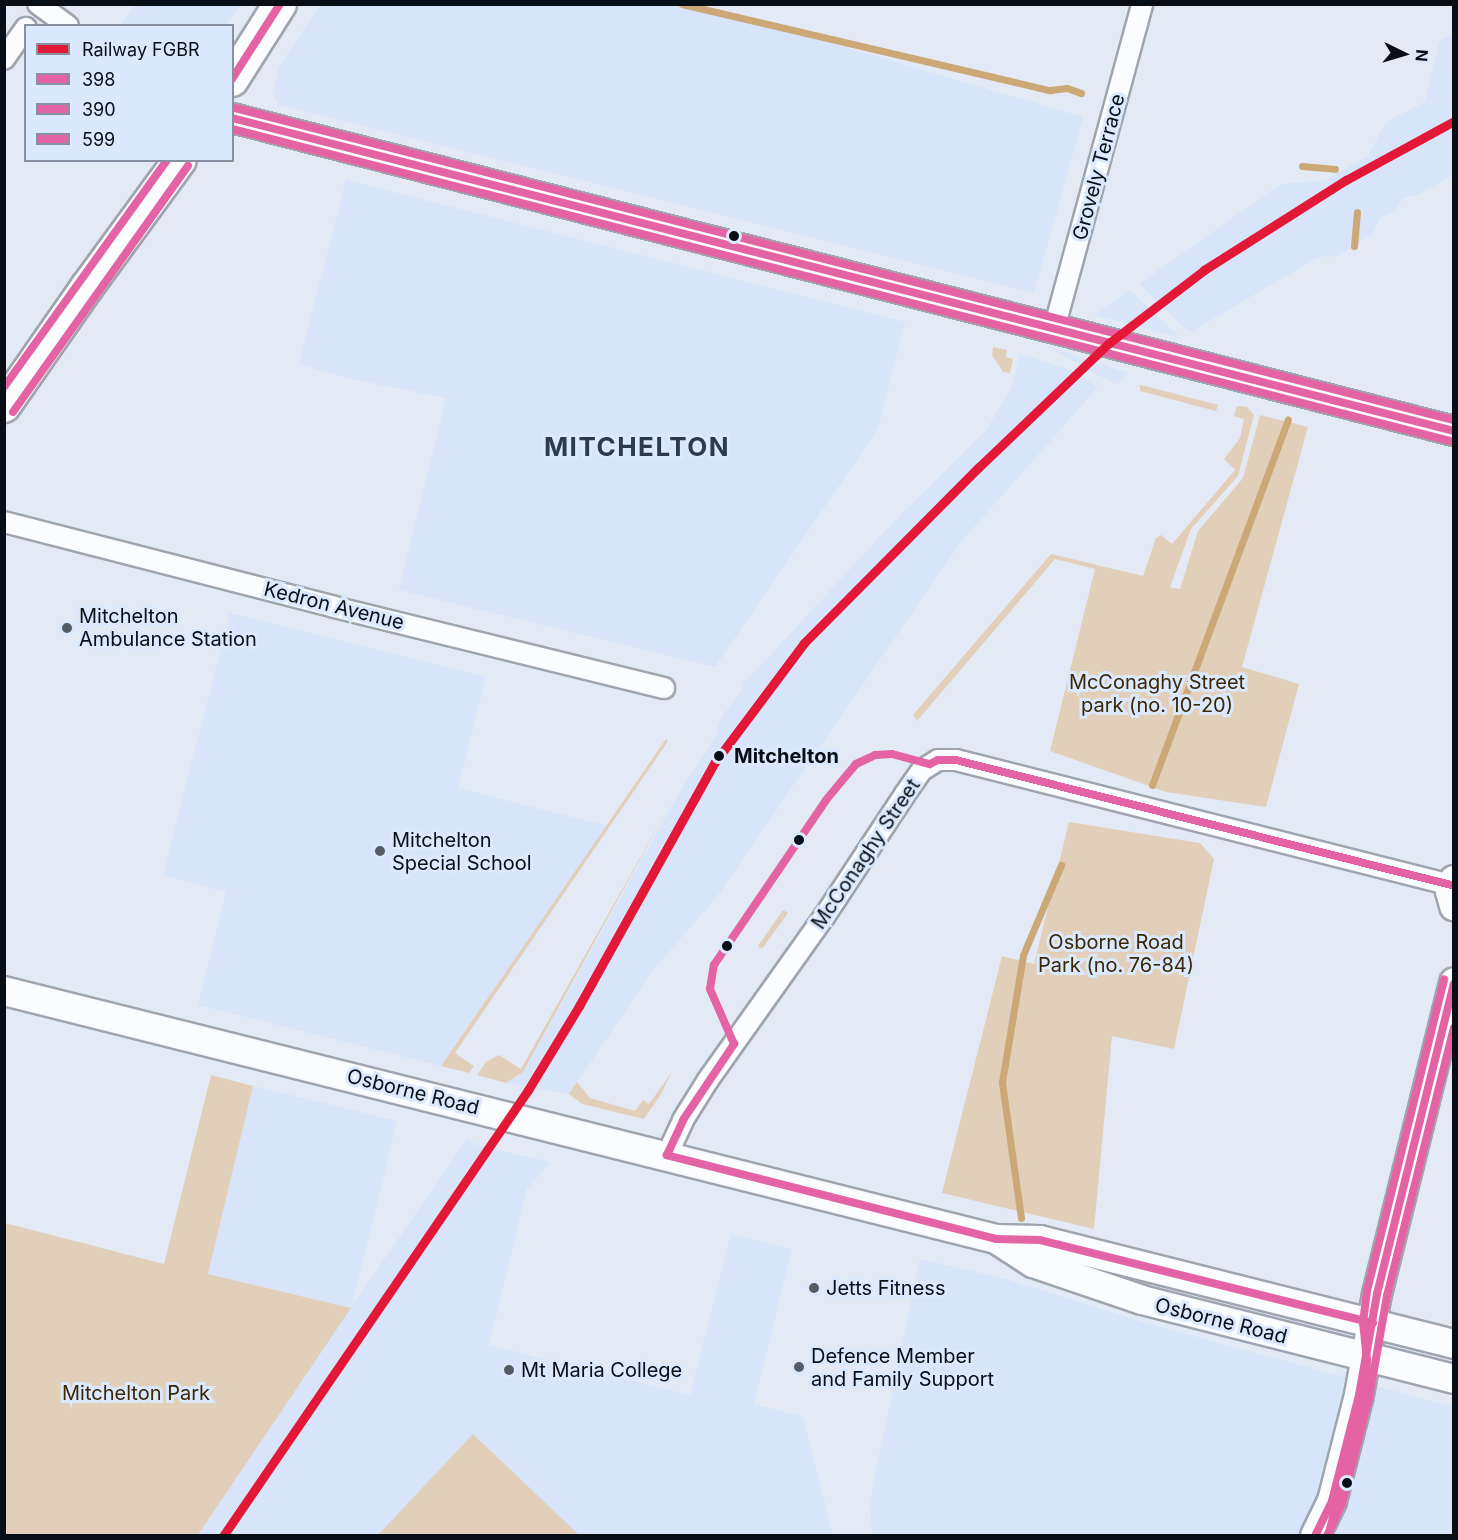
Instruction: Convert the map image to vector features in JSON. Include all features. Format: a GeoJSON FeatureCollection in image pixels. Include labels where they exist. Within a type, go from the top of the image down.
{"type":"FeatureCollection","features":[{"type":"Feature","properties":{"kind":"main road"},"geometry":{"type":"LineString","coordinates":[[234,77],[280,4]]}},
{"type":"Feature","properties":{"kind":"main road"},"geometry":{"type":"LineString","coordinates":[[4,406],[119,242],[179,162]]}},
{"type":"Feature","properties":{"kind":"street","name":"Grovely Terrace"},"geometry":{"type":"LineString","coordinates":[[1054,329],[1142,4]]}},
{"type":"Feature","properties":{"kind":"street"},"geometry":{"type":"LineString","coordinates":[[28,24],[39,5],[65,24]]}},
{"type":"Feature","properties":{"kind":"street"},"geometry":{"type":"LineString","coordinates":[[4,59],[24,30]]}},
{"type":"Feature","properties":{"kind":"street"},"geometry":{"type":"LineString","coordinates":[[234,119],[1454,431]]}},
{"type":"Feature","properties":{"kind":"street","name":"Kedron Avenue"},"geometry":{"type":"LineString","coordinates":[[4,522],[334,607],[664,688]]}},
{"type":"Feature","properties":{"kind":"street","name":"McConaghy Street"},"geometry":{"type":"LineString","coordinates":[[667,1155],[683,1120],[708,1080],[824,917],[922,770],[938,760],[956,760],[1453,890]]}},
{"type":"Feature","properties":{"kind":"street"},"geometry":{"type":"LineString","coordinates":[[1339,1536],[1372,1412],[1373,1323],[1407,1168],[1454,982]]}},
{"type":"Feature","properties":{"kind":"street","name":"Osborne Road"},"geometry":{"type":"LineString","coordinates":[[4,991],[996,1239],[1040,1240],[1454,1344]]}},
{"type":"Feature","properties":{"kind":"street","name":"Osborne Road"},"geometry":{"type":"LineString","coordinates":[[996,1239],[1033,1263],[1142,1300],[1454,1379]]}},
{"type":"Feature","properties":{"kind":"street"},"geometry":{"type":"LineString","coordinates":[[1316,1536],[1338,1481],[1372,1359]]}},
{"type":"Feature","properties":{"kind":"shaded area"},"geometry":{"type":"Polygon","coordinates":[[[135,4],[240,5],[227,24],[122,24],[135,4]]]}},
{"type":"Feature","properties":{"kind":"shaded area"},"geometry":{"type":"Polygon","coordinates":[[[320,5],[682,5],[773,26],[1083,117],[1034,293],[279,105],[273,92],[279,67],[320,5]]]}},
{"type":"Feature","properties":{"kind":"shaded area"},"geometry":{"type":"Polygon","coordinates":[[[1453,34],[1453,175],[1418,195],[1403,198],[1396,210],[1380,218],[1373,233],[1336,257],[1327,255],[1315,259],[1194,330],[1188,331],[1139,284],[1281,184],[1324,181],[1368,156],[1386,122],[1425,102],[1439,42],[1453,34]]]}},
{"type":"Feature","properties":{"kind":"shaded area"},"geometry":{"type":"Polygon","coordinates":[[[346,180],[905,322],[878,429],[715,667],[399,590],[446,398],[351,379],[299,364],[346,180]]]}},
{"type":"Feature","properties":{"kind":"shaded area"},"geometry":{"type":"Polygon","coordinates":[[[1130,290],[1172,330],[1181,338],[1094,315],[1130,290]]]}},
{"type":"Feature","properties":{"kind":"shaded area"},"geometry":{"type":"Polygon","coordinates":[[[1045,345],[1128,373],[1116,385],[1045,345]]]}},
{"type":"Feature","properties":{"kind":"shaded area"},"geometry":{"type":"Polygon","coordinates":[[[1020,354],[1068,369],[1098,387],[960,543],[716,898],[653,970],[569,1094],[506,1083],[524,1071],[674,802],[716,735],[721,718],[741,691],[743,681],[748,679],[901,514],[985,432],[1012,386],[1020,354]]]}},
{"type":"Feature","properties":{"kind":"shaded area","name":"Mitchelton Special School"},"geometry":{"type":"Polygon","coordinates":[[[230,613],[486,677],[458,788],[607,826],[441,1066],[198,1005],[226,892],[163,875],[230,613]]]}},
{"type":"Feature","properties":{"kind":"shaded area"},"geometry":{"type":"Polygon","coordinates":[[[253,1086],[397,1121],[352,1306],[467,1139],[477,1145],[550,1162],[527,1189],[489,1345],[690,1395],[731,1234],[792,1249],[754,1404],[803,1417],[833,1535],[198,1536],[351,1308],[208,1274],[253,1086]]]}},
{"type":"Feature","properties":{"kind":"shaded area"},"geometry":{"type":"Polygon","coordinates":[[[920,1259],[1006,1279],[1150,1324],[1453,1407],[1453,1535],[872,1536],[870,1506],[874,1480],[920,1259]]]}},
{"type":"Feature","properties":{"kind":"green space"},"geometry":{"type":"Polygon","coordinates":[[[993,347],[1007,350],[1006,357],[1013,359],[1010,373],[1003,372],[992,355],[993,347]]]}},
{"type":"Feature","properties":{"kind":"green space"},"geometry":{"type":"Polygon","coordinates":[[[1140,385],[1218,405],[1216,411],[1140,391],[1140,385]]]}},
{"type":"Feature","properties":{"kind":"green space","name":"McConaghy Street park (no. 10-20)"},"geometry":{"type":"Polygon","coordinates":[[[1237,406],[1247,407],[1254,415],[1238,476],[1191,529],[1170,587],[1180,589],[1198,531],[1243,478],[1260,415],[1308,427],[1242,667],[1299,684],[1266,807],[1166,792],[1050,751],[1095,569],[1055,559],[917,721],[913,715],[1051,554],[1143,576],[1156,538],[1161,535],[1172,544],[1235,470],[1224,459],[1240,438],[1244,419],[1234,416],[1237,406]]]}},
{"type":"Feature","properties":{"kind":"green space"},"geometry":{"type":"Polygon","coordinates":[[[666,739],[668,741],[455,1053],[474,1066],[469,1073],[441,1066],[666,739]]]}},
{"type":"Feature","properties":{"kind":"green space"},"geometry":{"type":"Polygon","coordinates":[[[672,801],[523,1072],[506,1083],[477,1075],[486,1062],[499,1055],[521,1069],[672,801]]]}},
{"type":"Feature","properties":{"kind":"green space","name":"Osborne Road Park (no. 76-84)"},"geometry":{"type":"Polygon","coordinates":[[[1069,822],[1200,843],[1214,859],[1174,1049],[1112,1036],[1094,1229],[942,1193],[1002,956],[1034,964],[1069,822]]]}},
{"type":"Feature","properties":{"kind":"green space"},"geometry":{"type":"Polygon","coordinates":[[[783,910],[788,913],[762,949],[758,946],[783,910]]]}},
{"type":"Feature","properties":{"kind":"green space"},"geometry":{"type":"Polygon","coordinates":[[[672,1072],[661,1094],[644,1119],[582,1104],[569,1094],[577,1082],[590,1098],[635,1111],[643,1100],[649,1104],[672,1072]]]}},
{"type":"Feature","properties":{"kind":"green space","name":"Mitchelton Park"},"geometry":{"type":"Polygon","coordinates":[[[211,1075],[253,1086],[208,1274],[351,1308],[198,1535],[5,1535],[5,1223],[164,1264],[211,1075]]]}},
{"type":"Feature","properties":{"kind":"green space"},"geometry":{"type":"Polygon","coordinates":[[[473,1434],[579,1535],[378,1535],[473,1434]]]}},
{"type":"Feature","properties":{"kind":"waterway"},"geometry":{"type":"LineString","coordinates":[[682,4],[1050,90],[1067,88],[1081,93]]}},
{"type":"Feature","properties":{"kind":"waterway"},"geometry":{"type":"LineString","coordinates":[[1302,166],[1335,169]]}},
{"type":"Feature","properties":{"kind":"waterway"},"geometry":{"type":"LineString","coordinates":[[1354,246],[1357,212]]}},
{"type":"Feature","properties":{"kind":"waterway"},"geometry":{"type":"LineString","coordinates":[[1152,785],[1288,420]]}},
{"type":"Feature","properties":{"kind":"waterway"},"geometry":{"type":"LineString","coordinates":[[1021,1218],[1002,1082],[1023,955],[1061,865]]}},
{"type":"Feature","properties":{"kind":"rail line","name":"FGBR"},"geometry":{"type":"LineString","coordinates":[[223,1536],[528,1090],[579,1006],[715,762],[804,643],[978,468],[1109,343],[1204,270],[1346,180],[1454,121]]}},
{"type":"Feature","properties":{"kind":"transit line","name":"398"},"geometry":{"type":"LineString","coordinates":[[234,76],[280,4]]}},
{"type":"Feature","properties":{"kind":"transit line","name":"599"},"geometry":{"type":"LineString","coordinates":[[235,108],[1454,420]]}},
{"type":"Feature","properties":{"kind":"transit line","name":"398"},"geometry":{"type":"LineString","coordinates":[[234,119],[1454,431]]}},
{"type":"Feature","properties":{"kind":"transit line","name":"390"},"geometry":{"type":"LineString","coordinates":[[234,130],[1451,441]]}},
{"type":"Feature","properties":{"kind":"transit line","name":"599"},"geometry":{"type":"LineString","coordinates":[[4,387],[166,162]]}},
{"type":"Feature","properties":{"kind":"transit line","name":"390"},"geometry":{"type":"LineString","coordinates":[[13,412],[188,166]]}},
{"type":"Feature","properties":{"kind":"transit line","name":"398"},"geometry":{"type":"LineString","coordinates":[[1373,1323],[1040,1240],[996,1239],[667,1155],[683,1120],[734,1044],[710,989],[714,965],[826,800],[856,764],[875,755],[892,754],[930,764],[938,760],[956,760],[1451,885]]}},
{"type":"Feature","properties":{"kind":"transit line","name":"599"},"geometry":{"type":"LineString","coordinates":[[1329,1533],[1366,1387],[1367,1360],[1363,1323],[1367,1291],[1444,979]]}},
{"type":"Feature","properties":{"kind":"transit line","name":"398"},"geometry":{"type":"LineString","coordinates":[[1315,1536],[1332,1501],[1359,1395],[1377,1294],[1454,984]]}},
{"type":"Feature","properties":{"kind":"transit line","name":"390"},"geometry":{"type":"LineString","coordinates":[[1327,1536],[1342,1504],[1369,1398],[1387,1296],[1454,1028]]}},
{"type":"Feature","properties":{"kind":"place","name":"Mitchelton Ambulance Station"},"geometry":{"type":"Point","coordinates":[67,628]}},
{"type":"Feature","properties":{"kind":"place","name":"Mitchelton"},"geometry":{"type":"Point","coordinates":[719,756]}},
{"type":"Feature","properties":{"kind":"place","name":"Mitchelton Special School"},"geometry":{"type":"Point","coordinates":[380,851]}},
{"type":"Feature","properties":{"kind":"place","name":"Jetts Fitness"},"geometry":{"type":"Point","coordinates":[814,1288]}},
{"type":"Feature","properties":{"kind":"place","name":"Defence Member and Family Support"},"geometry":{"type":"Point","coordinates":[799,1367]}},
{"type":"Feature","properties":{"kind":"place","name":"Mt Maria College"},"geometry":{"type":"Point","coordinates":[509,1370]}},
{"type":"Feature","properties":{"kind":"district","name":"MITCHELTON"},"geometry":{"type":"Point","coordinates":[637,447]}}]}
